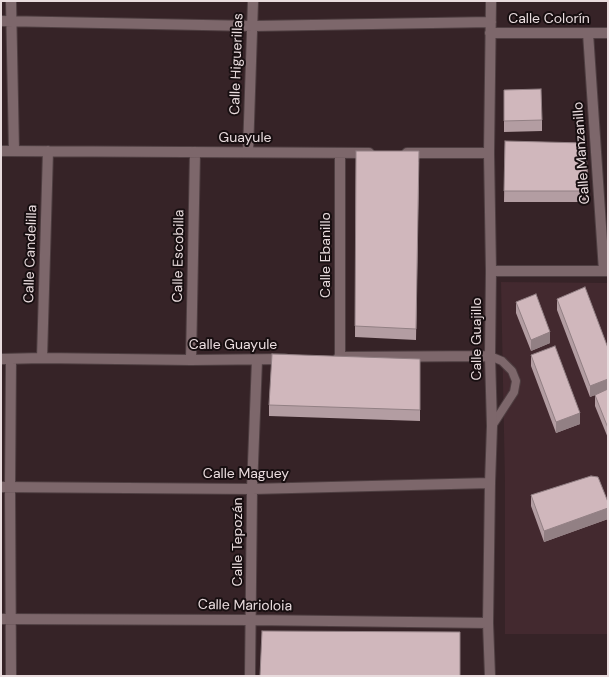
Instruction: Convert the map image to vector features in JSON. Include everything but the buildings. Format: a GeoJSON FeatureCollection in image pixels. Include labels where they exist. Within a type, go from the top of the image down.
{"type":"FeatureCollection","features":[{"type":"Feature","properties":{"kind":"street"},"geometry":{"type":"LineString","coordinates":[[11,1],[6,21],[14,151]]}},
{"type":"Feature","properties":{"kind":"street","name":"Calle Higuerillas"},"geometry":{"type":"LineString","coordinates":[[248,152],[253,1]]}},
{"type":"Feature","properties":{"kind":"street","name":"Calle Guajillo"},"geometry":{"type":"LineString","coordinates":[[490,676],[488,624],[492,426],[490,356],[491,271],[489,153],[491,1]]}},
{"type":"Feature","properties":{"kind":"street","name":"Calle Colorín"},"geometry":{"type":"LineString","coordinates":[[6,21],[253,26],[491,22]]}},
{"type":"Feature","properties":{"kind":"street","name":"Calle Colorín"},"geometry":{"type":"LineString","coordinates":[[490,33],[608,33]]}},
{"type":"Feature","properties":{"kind":"street","name":"Calle Manzanillo"},"geometry":{"type":"LineString","coordinates":[[588,33],[606,271]]}},
{"type":"Feature","properties":{"kind":"street","name":"Guayule"},"geometry":{"type":"LineString","coordinates":[[1,151],[379,153]]}},
{"type":"Feature","properties":{"kind":"street","name":"Calle Candelilla"},"geometry":{"type":"LineString","coordinates":[[42,358],[48,151]]}},
{"type":"Feature","properties":{"kind":"street","name":"Calle Escobilla"},"geometry":{"type":"LineString","coordinates":[[191,360],[195,152]]}},
{"type":"Feature","properties":{"kind":"street","name":"Calle Ebanillo"},"geometry":{"type":"LineString","coordinates":[[340,153],[336,357],[490,356]]}},
{"type":"Feature","properties":{"kind":"street"},"geometry":{"type":"LineString","coordinates":[[395,153],[489,153]]}},
{"type":"Feature","properties":{"kind":"street"},"geometry":{"type":"LineString","coordinates":[[491,271],[606,271]]}},
{"type":"Feature","properties":{"kind":"street","name":"Calle Guayule"},"geometry":{"type":"LineString","coordinates":[[6,359],[257,360],[295,358]]}},
{"type":"Feature","properties":{"kind":"street"},"geometry":{"type":"LineString","coordinates":[[6,359],[6,619],[11,676]]}},
{"type":"Feature","properties":{"kind":"street","name":"Calle Tepozán"},"geometry":{"type":"LineString","coordinates":[[250,676],[252,620],[252,489],[257,360]]}},
{"type":"Feature","properties":{"kind":"street","name":"Calle Maguey"},"geometry":{"type":"LineString","coordinates":[[5,487],[252,489],[490,483]]}},
{"type":"Feature","properties":{"kind":"street","name":"Calle Marioloia"},"geometry":{"type":"LineString","coordinates":[[6,619],[252,620],[488,624]]}},
{"type":"Feature","properties":{"kind":"lane"},"geometry":{"type":"LineString","coordinates":[[490,356],[502,361],[512,371],[516,382],[514,392],[492,426]]}},
{"type":"Feature","properties":{"kind":"shaded area"},"geometry":{"type":"Polygon","coordinates":[[[501,282],[608,283],[608,634],[505,634],[505,482],[501,282]]]}}]}
